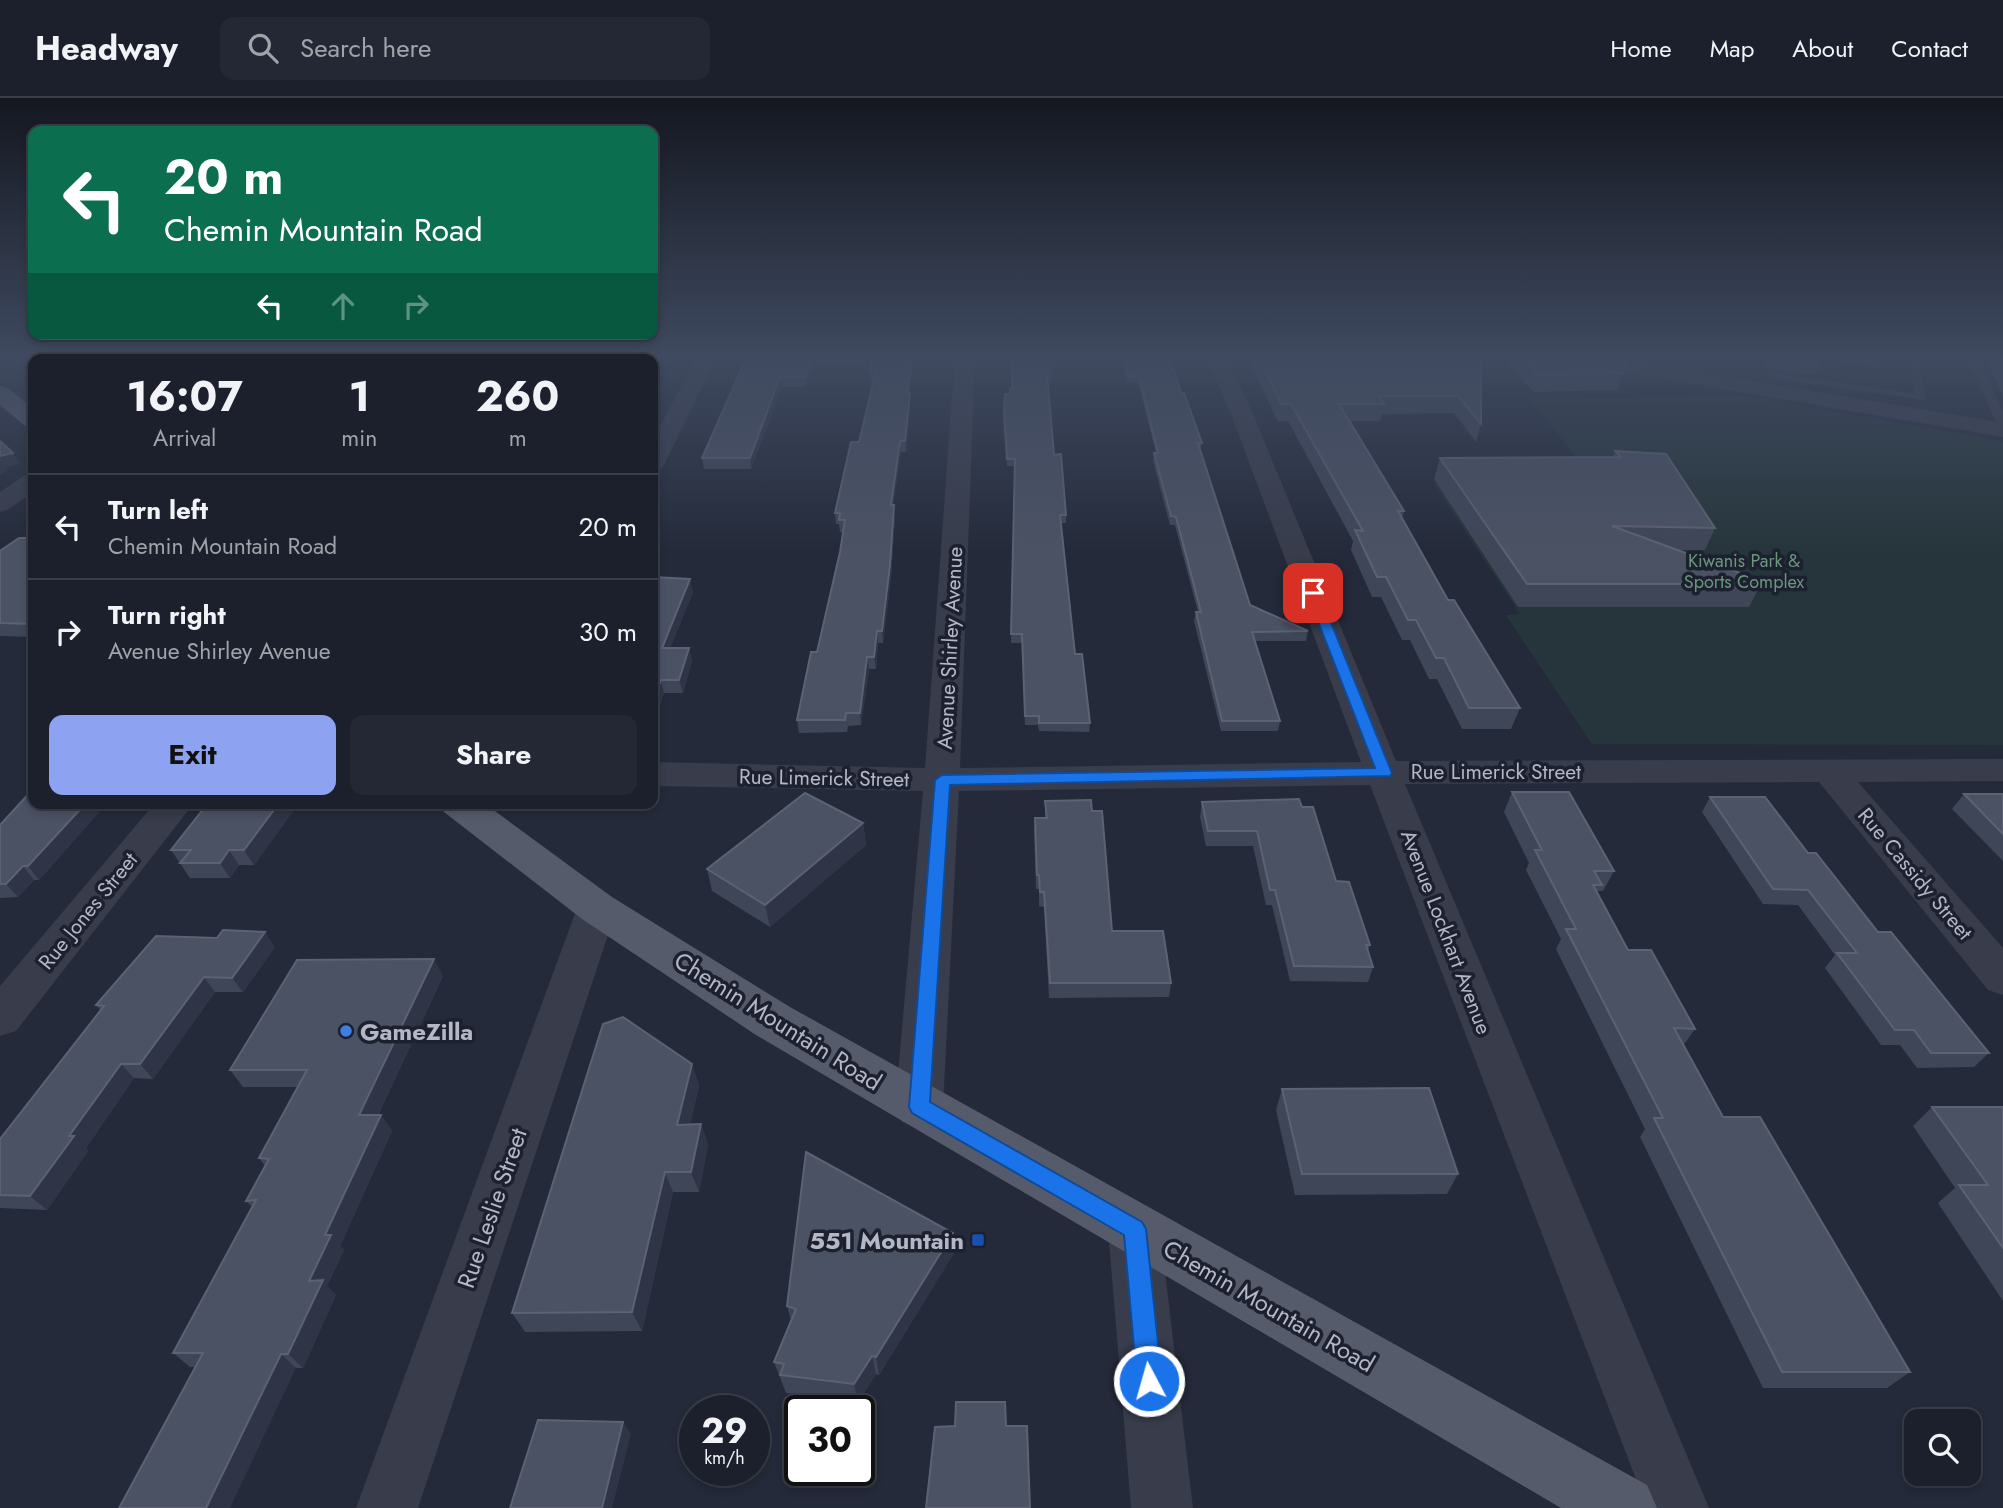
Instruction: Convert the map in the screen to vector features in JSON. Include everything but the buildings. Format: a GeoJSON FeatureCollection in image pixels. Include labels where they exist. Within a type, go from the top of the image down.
{"type":"FeatureCollection","features":[{"type":"Feature","properties":{"kind":"main road","name":"Chemin Mountain Road"},"geometry":{"type":"LineString","coordinates":[[466,809],[597,908],[773,1021],[919,1107],[1625,1508]]}},
{"type":"Feature","properties":{"kind":"street"},"geometry":{"type":"LineString","coordinates":[[658,453],[674,422]]}},
{"type":"Feature","properties":{"kind":"street","name":"Avenue Shirley Avenue"},"geometry":{"type":"LineString","coordinates":[[919,1107],[942,780],[961,422]]}},
{"type":"Feature","properties":{"kind":"street","name":"Avenue Lockhart Avenue"},"geometry":{"type":"LineString","coordinates":[[1245,422],[1476,1010],[1678,1508]]}},
{"type":"Feature","properties":{"kind":"street"},"geometry":{"type":"LineString","coordinates":[[1970,422],[2003,427]]}},
{"type":"Feature","properties":{"kind":"street"},"geometry":{"type":"LineString","coordinates":[[0,504],[28,484]]}},
{"type":"Feature","properties":{"kind":"street","name":"Rue Cassidy Street"},"geometry":{"type":"LineString","coordinates":[[1828,770],[2003,978]]}},
{"type":"Feature","properties":{"kind":"street","name":"Rue Limerick Street"},"geometry":{"type":"LineString","coordinates":[[658,774],[942,780],[1384,773],[2003,770]]}},
{"type":"Feature","properties":{"kind":"street","name":"Rue Jones Street"},"geometry":{"type":"LineString","coordinates":[[0,1018],[171,809]]}},
{"type":"Feature","properties":{"kind":"street","name":"Rue Leslie Street"},"geometry":{"type":"LineString","coordinates":[[387,1508],[597,908]]}},
{"type":"Feature","properties":{"kind":"street"},"geometry":{"type":"LineString","coordinates":[[1134,1229],[1162,1508]]}},
{"type":"Feature","properties":{"kind":"green space","name":"Kiwanis Park & Sports Complex"},"geometry":{"type":"Polygon","coordinates":[[[1549,422],[1891,422],[2003,441],[2003,745],[1592,744],[1506,615],[1520,614],[1433,483],[1595,482],[1549,422]]]}},
{"type":"Feature","properties":{"kind":"place","name":"GameZilla"},"geometry":{"type":"Point","coordinates":[346,1031]}},
{"type":"Feature","properties":{"kind":"place","name":"551 Mountain"},"geometry":{"type":"Point","coordinates":[978,1240]}},
{"type":"Feature","properties":{"kind":"route"},"geometry":{"type":"LineString","coordinates":[[1149,1381],[1134,1229],[919,1107],[942,780],[1384,773],[1313,593]]}}]}
